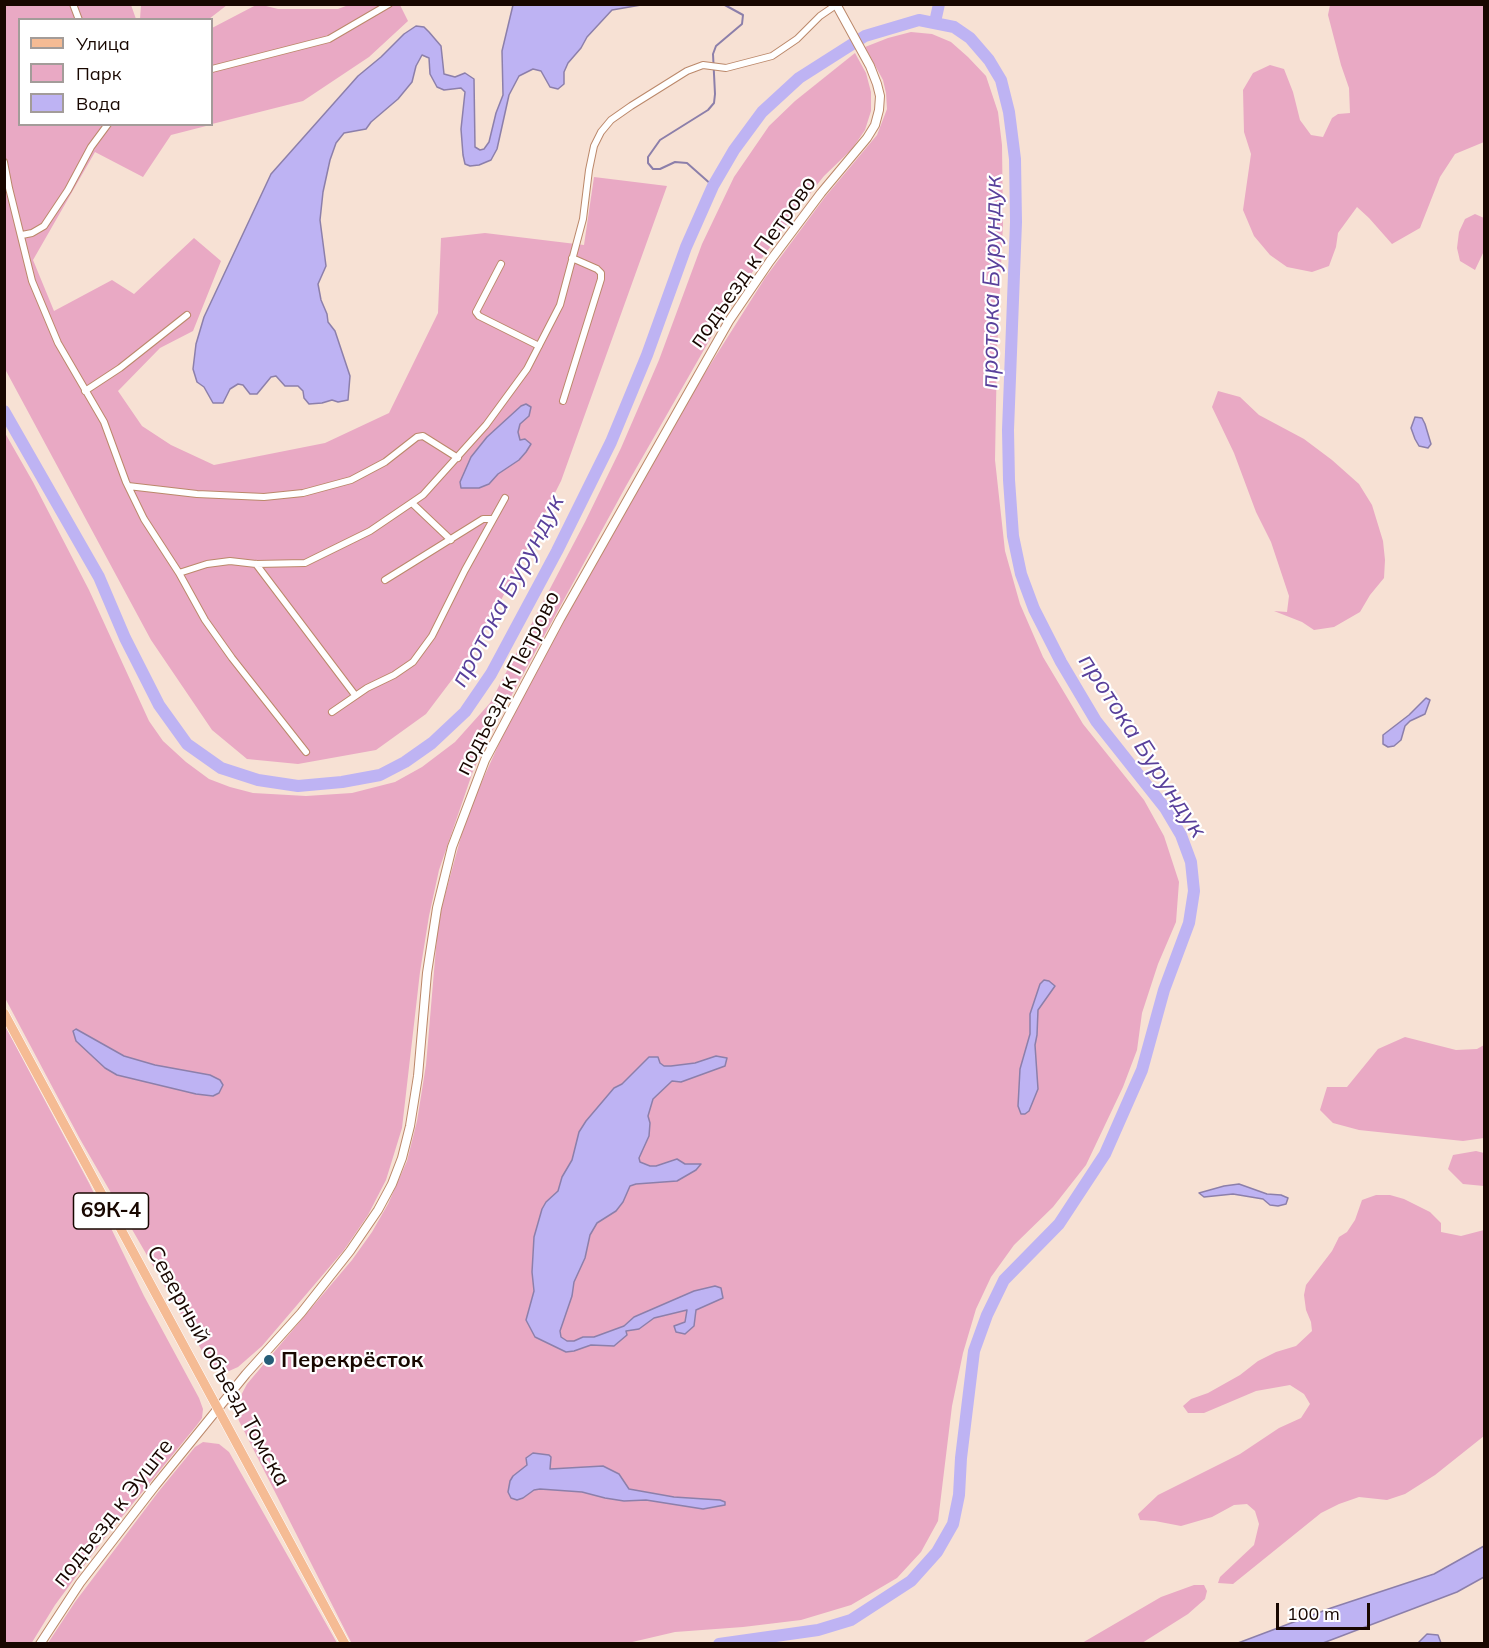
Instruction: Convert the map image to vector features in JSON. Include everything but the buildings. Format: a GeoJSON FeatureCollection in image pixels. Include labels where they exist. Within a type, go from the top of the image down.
{"type":"FeatureCollection","features":[{"type":"Feature","properties":{"kind":"main road","name":"Северный объезд Томска"},"geometry":{"type":"LineString","coordinates":[[4,1013],[345,1644]]}},
{"type":"Feature","properties":{"kind":"street"},"geometry":{"type":"LineString","coordinates":[[213,69],[329,39],[389,4]]}},
{"type":"Feature","properties":{"kind":"street"},"geometry":{"type":"LineString","coordinates":[[179,573],[207,564],[230,561],[256,564],[305,563],[370,531],[423,495],[458,458],[507,397],[527,369],[560,305],[584,219],[594,146],[601,132],[612,120],[631,106],[687,71],[703,66],[726,68],[772,56],[797,39],[820,16],[836,5]]}},
{"type":"Feature","properties":{"kind":"street","name":"подъезд к Петрово"},"geometry":{"type":"LineString","coordinates":[[218,1408],[301,1313],[350,1251],[378,1210],[392,1184],[402,1158],[410,1126],[436,908],[461,819],[484,760],[560,619],[729,321],[770,261],[875,125],[880,96],[870,66],[836,5]]}},
{"type":"Feature","properties":{"kind":"street"},"geometry":{"type":"LineString","coordinates":[[22,235],[32,233],[44,226],[68,190],[91,147],[107,126]]}},
{"type":"Feature","properties":{"kind":"street"},"geometry":{"type":"LineString","coordinates":[[4,162],[32,281],[58,343],[104,422],[128,486],[144,519],[179,573],[205,620],[306,752]]}},
{"type":"Feature","properties":{"kind":"street"},"geometry":{"type":"LineString","coordinates":[[563,400],[601,279],[601,273],[597,269],[572,258]]}},
{"type":"Feature","properties":{"kind":"street"},"geometry":{"type":"LineString","coordinates":[[501,264],[476,312],[539,346]]}},
{"type":"Feature","properties":{"kind":"street"},"geometry":{"type":"LineString","coordinates":[[86,391],[120,368],[187,315]]}},
{"type":"Feature","properties":{"kind":"street"},"geometry":{"type":"LineString","coordinates":[[128,486],[197,494],[264,497],[303,493],[351,480],[385,462],[417,437],[423,436],[458,458]]}},
{"type":"Feature","properties":{"kind":"street"},"geometry":{"type":"LineString","coordinates":[[332,712],[413,662],[432,636],[504,498]]}},
{"type":"Feature","properties":{"kind":"street"},"geometry":{"type":"LineString","coordinates":[[412,503],[451,540]]}},
{"type":"Feature","properties":{"kind":"street"},"geometry":{"type":"LineString","coordinates":[[385,580],[483,519],[493,519]]}},
{"type":"Feature","properties":{"kind":"street"},"geometry":{"type":"LineString","coordinates":[[256,564],[355,696]]}},
{"type":"Feature","properties":{"kind":"street","name":"подъезд к Эуште"},"geometry":{"type":"LineString","coordinates":[[40,1644],[80,1583],[218,1408]]}},
{"type":"Feature","properties":{"kind":"green space"},"geometry":{"type":"Polygon","coordinates":[[[141,4],[227,5],[210,18],[140,18],[141,4]]]}},
{"type":"Feature","properties":{"kind":"green space"},"geometry":{"type":"Polygon","coordinates":[[[258,4],[278,9],[338,9],[351,4],[400,5],[408,21],[369,57],[303,101],[213,124],[213,27],[258,4]]]}},
{"type":"Feature","properties":{"kind":"green space"},"geometry":{"type":"Polygon","coordinates":[[[4,5],[131,5],[136,18],[18,18],[18,126],[206,126],[171,135],[143,177],[95,152],[33,260],[54,311],[112,280],[134,294],[194,238],[221,261],[193,331],[160,348],[118,391],[142,426],[171,445],[214,465],[325,443],[389,413],[438,313],[441,238],[485,233],[584,245],[594,177],[667,186],[561,481],[479,644],[426,714],[376,750],[298,764],[247,759],[212,730],[151,640],[5,369],[4,5]]]}},
{"type":"Feature","properties":{"kind":"green space"},"geometry":{"type":"Polygon","coordinates":[[[1330,5],[1484,5],[1484,142],[1455,154],[1440,177],[1420,228],[1392,244],[1357,207],[1338,233],[1329,266],[1312,272],[1287,267],[1270,255],[1254,236],[1243,210],[1251,154],[1244,132],[1243,90],[1253,73],[1270,65],[1284,69],[1300,120],[1311,135],[1323,137],[1332,118],[1338,114],[1350,113],[1349,88],[1328,15],[1330,5]]]}},
{"type":"Feature","properties":{"kind":"green space"},"geometry":{"type":"Polygon","coordinates":[[[911,32],[932,34],[951,42],[968,57],[986,76],[998,112],[1002,145],[1003,224],[995,460],[1005,551],[1020,604],[1043,657],[1083,724],[1144,800],[1164,836],[1179,882],[1176,922],[1158,964],[1142,1013],[1137,1050],[1123,1087],[1086,1165],[1053,1207],[1014,1245],[991,1277],[976,1309],[963,1353],[952,1406],[938,1521],[921,1552],[897,1578],[851,1605],[801,1620],[675,1632],[628,1643],[352,1644],[239,1421],[236,1412],[237,1403],[247,1384],[352,1260],[372,1232],[388,1204],[407,1161],[417,1121],[426,1065],[437,936],[442,906],[462,833],[502,737],[562,624],[698,384],[765,278],[825,197],[877,135],[887,109],[886,93],[883,80],[865,47],[911,32]]]}},
{"type":"Feature","properties":{"kind":"green space"},"geometry":{"type":"Polygon","coordinates":[[[855,53],[866,73],[871,92],[871,111],[865,130],[852,149],[824,176],[804,201],[757,265],[721,320],[626,486],[491,733],[473,771],[439,870],[429,916],[420,972],[402,1128],[386,1180],[368,1215],[344,1250],[262,1346],[238,1367],[229,1371],[215,1368],[209,1363],[80,1139],[5,998],[5,433],[89,590],[149,721],[163,741],[186,762],[209,779],[253,793],[306,796],[352,793],[395,782],[422,767],[455,742],[490,703],[621,448],[659,360],[702,244],[734,177],[769,126],[795,101],[855,53]]]}},
{"type":"Feature","properties":{"kind":"green space"},"geometry":{"type":"Polygon","coordinates":[[[1475,214],[1484,218],[1484,251],[1475,270],[1460,261],[1457,248],[1459,232],[1465,219],[1475,214]]]}},
{"type":"Feature","properties":{"kind":"green space"},"geometry":{"type":"Polygon","coordinates":[[[1218,391],[1240,397],[1259,415],[1304,439],[1359,484],[1372,505],[1383,541],[1384,578],[1360,612],[1334,627],[1314,630],[1302,622],[1274,611],[1287,612],[1289,596],[1271,542],[1212,407],[1218,391]]]}},
{"type":"Feature","properties":{"kind":"green space"},"geometry":{"type":"Polygon","coordinates":[[[5,1026],[89,1183],[203,1409],[202,1418],[197,1425],[103,1540],[55,1605],[31,1644],[4,1643],[5,1026]]]}},
{"type":"Feature","properties":{"kind":"green space"},"geometry":{"type":"Polygon","coordinates":[[[1405,1037],[1456,1050],[1477,1049],[1484,1045],[1484,1138],[1463,1141],[1359,1130],[1333,1123],[1320,1110],[1327,1087],[1347,1087],[1378,1049],[1405,1037]]]}},
{"type":"Feature","properties":{"kind":"green space"},"geometry":{"type":"Polygon","coordinates":[[[1476,1151],[1484,1153],[1484,1186],[1463,1184],[1448,1169],[1453,1155],[1476,1151]]]}},
{"type":"Feature","properties":{"kind":"green space"},"geometry":{"type":"Polygon","coordinates":[[[1376,1195],[1390,1195],[1404,1199],[1430,1212],[1441,1223],[1441,1232],[1461,1236],[1484,1230],[1484,1436],[1435,1475],[1405,1494],[1387,1500],[1359,1497],[1339,1504],[1321,1513],[1233,1584],[1218,1583],[1220,1577],[1254,1545],[1259,1524],[1255,1511],[1247,1504],[1234,1505],[1212,1517],[1181,1526],[1140,1520],[1138,1514],[1158,1495],[1240,1454],[1279,1428],[1301,1418],[1310,1404],[1304,1394],[1290,1385],[1256,1391],[1204,1413],[1188,1413],[1183,1406],[1191,1399],[1208,1393],[1240,1375],[1258,1361],[1296,1346],[1312,1331],[1304,1295],[1306,1285],[1332,1251],[1339,1237],[1347,1232],[1355,1220],[1362,1200],[1376,1195]]]}},
{"type":"Feature","properties":{"kind":"green space"},"geometry":{"type":"Polygon","coordinates":[[[203,1442],[219,1444],[229,1452],[337,1643],[48,1643],[75,1602],[159,1491],[195,1447],[203,1442]]]}},
{"type":"Feature","properties":{"kind":"green space"},"geometry":{"type":"Polygon","coordinates":[[[1194,1585],[1204,1585],[1207,1591],[1205,1599],[1188,1614],[1142,1643],[1082,1643],[1161,1597],[1194,1585]]]}},
{"type":"Feature","properties":{"kind":"water"},"geometry":{"type":"Polygon","coordinates":[[[513,5],[641,5],[612,10],[587,37],[568,63],[564,72],[564,84],[558,89],[550,87],[541,71],[533,69],[519,76],[509,95],[497,149],[491,160],[479,165],[465,164],[463,155],[461,129],[465,92],[461,88],[444,90],[437,87],[430,74],[429,58],[422,55],[416,66],[412,82],[398,99],[366,129],[344,133],[336,143],[323,192],[320,220],[326,266],[318,284],[328,322],[335,331],[350,376],[348,400],[309,404],[298,386],[285,386],[276,376],[271,377],[257,394],[250,394],[243,385],[238,384],[230,389],[223,403],[213,403],[204,387],[197,382],[193,369],[196,344],[204,317],[271,174],[358,76],[416,26],[424,27],[441,46],[444,74],[455,77],[465,73],[474,79],[475,147],[480,150],[484,149],[489,142],[503,95],[502,51],[513,5]]]}},
{"type":"Feature","properties":{"kind":"water"},"geometry":{"type":"Polygon","coordinates":[[[526,404],[531,407],[529,416],[520,424],[518,432],[520,440],[525,439],[531,444],[526,452],[489,484],[479,488],[461,488],[460,482],[471,457],[487,437],[526,404]]]}},
{"type":"Feature","properties":{"kind":"water"},"geometry":{"type":"Polygon","coordinates":[[[1415,417],[1422,418],[1425,424],[1431,444],[1428,448],[1419,446],[1415,439],[1411,428],[1415,417]]]}},
{"type":"Feature","properties":{"kind":"water"},"geometry":{"type":"Polygon","coordinates":[[[1426,698],[1430,700],[1425,714],[1405,726],[1401,740],[1394,746],[1388,747],[1383,744],[1383,735],[1426,698]]]}},
{"type":"Feature","properties":{"kind":"water"},"geometry":{"type":"Polygon","coordinates":[[[1044,980],[1055,986],[1038,1010],[1035,1045],[1038,1089],[1029,1111],[1021,1114],[1018,1106],[1020,1069],[1030,1034],[1030,1014],[1040,984],[1044,980]]]}},
{"type":"Feature","properties":{"kind":"water"},"geometry":{"type":"Polygon","coordinates":[[[76,1029],[124,1056],[155,1065],[210,1075],[220,1080],[223,1085],[219,1093],[213,1096],[117,1075],[105,1068],[76,1041],[73,1031],[76,1029]]]}},
{"type":"Feature","properties":{"kind":"water"},"geometry":{"type":"Polygon","coordinates":[[[716,1056],[727,1058],[725,1066],[681,1082],[672,1081],[653,1099],[648,1116],[649,1136],[639,1158],[640,1162],[650,1166],[677,1159],[685,1164],[701,1164],[696,1170],[677,1181],[630,1186],[616,1211],[597,1223],[590,1235],[585,1258],[574,1282],[572,1296],[560,1331],[561,1337],[567,1341],[574,1341],[583,1337],[594,1337],[624,1326],[634,1317],[694,1291],[715,1286],[721,1288],[723,1298],[696,1310],[694,1326],[685,1334],[676,1332],[674,1326],[685,1322],[687,1310],[654,1318],[639,1329],[626,1331],[627,1335],[614,1346],[591,1345],[566,1352],[535,1337],[526,1320],[534,1291],[532,1272],[534,1237],[542,1209],[558,1191],[562,1177],[572,1160],[579,1132],[586,1121],[614,1088],[622,1084],[649,1057],[658,1057],[664,1066],[671,1066],[695,1063],[716,1056]]]}},
{"type":"Feature","properties":{"kind":"water"},"geometry":{"type":"Polygon","coordinates":[[[1239,1184],[1267,1194],[1281,1195],[1288,1198],[1286,1204],[1270,1205],[1263,1199],[1233,1194],[1204,1197],[1199,1193],[1239,1184]]]}},
{"type":"Feature","properties":{"kind":"water"},"geometry":{"type":"Polygon","coordinates":[[[533,1453],[549,1455],[551,1457],[550,1469],[603,1466],[619,1474],[629,1489],[674,1497],[720,1500],[725,1502],[725,1505],[703,1509],[646,1500],[624,1501],[582,1492],[540,1489],[517,1500],[511,1498],[508,1492],[510,1481],[527,1465],[526,1458],[533,1453]]]}},
{"type":"Feature","properties":{"kind":"water"},"geometry":{"type":"Polygon","coordinates":[[[1484,1546],[1484,1577],[1457,1592],[1323,1643],[1238,1643],[1331,1608],[1434,1574],[1484,1546]]]}},
{"type":"Feature","properties":{"kind":"water"},"geometry":{"type":"Polygon","coordinates":[[[1427,1634],[1438,1635],[1441,1643],[1418,1643],[1427,1634]]]}},
{"type":"Feature","properties":{"kind":"waterway"},"geometry":{"type":"LineString","coordinates":[[713,186],[687,163],[675,162],[660,169],[653,169],[648,163],[648,157],[660,140],[708,110],[714,103],[713,54],[716,46],[742,24],[743,15],[723,4]]}},
{"type":"Feature","properties":{"kind":"waterway","name":"протока Бурундук"},"geometry":{"type":"LineString","coordinates":[[935,22],[939,4]]}},
{"type":"Feature","properties":{"kind":"waterway","name":"протока Бурундук"},"geometry":{"type":"LineString","coordinates":[[4,411],[99,577],[125,638],[159,705],[187,744],[221,768],[258,780],[298,786],[342,782],[380,775],[405,762],[432,743],[465,712],[491,674],[557,551],[611,442],[647,355],[686,247],[713,186],[734,150],[762,112],[799,78],[865,36],[919,20],[954,27],[970,38],[989,60],[1001,80],[1009,112],[1015,159],[1016,222],[1008,430],[1013,536],[1021,574],[1034,609],[1061,662],[1096,721],[1165,808],[1181,835],[1191,862],[1194,891],[1189,923],[1164,990],[1142,1070],[1105,1154],[1059,1224],[1004,1280],[987,1315],[974,1351],[961,1458],[959,1495],[953,1524],[937,1552],[911,1581],[851,1620],[818,1630],[719,1644]]}},
{"type":"Feature","properties":{"kind":"place","name":"Перекрёсток"},"geometry":{"type":"Point","coordinates":[269,1360]}}]}
